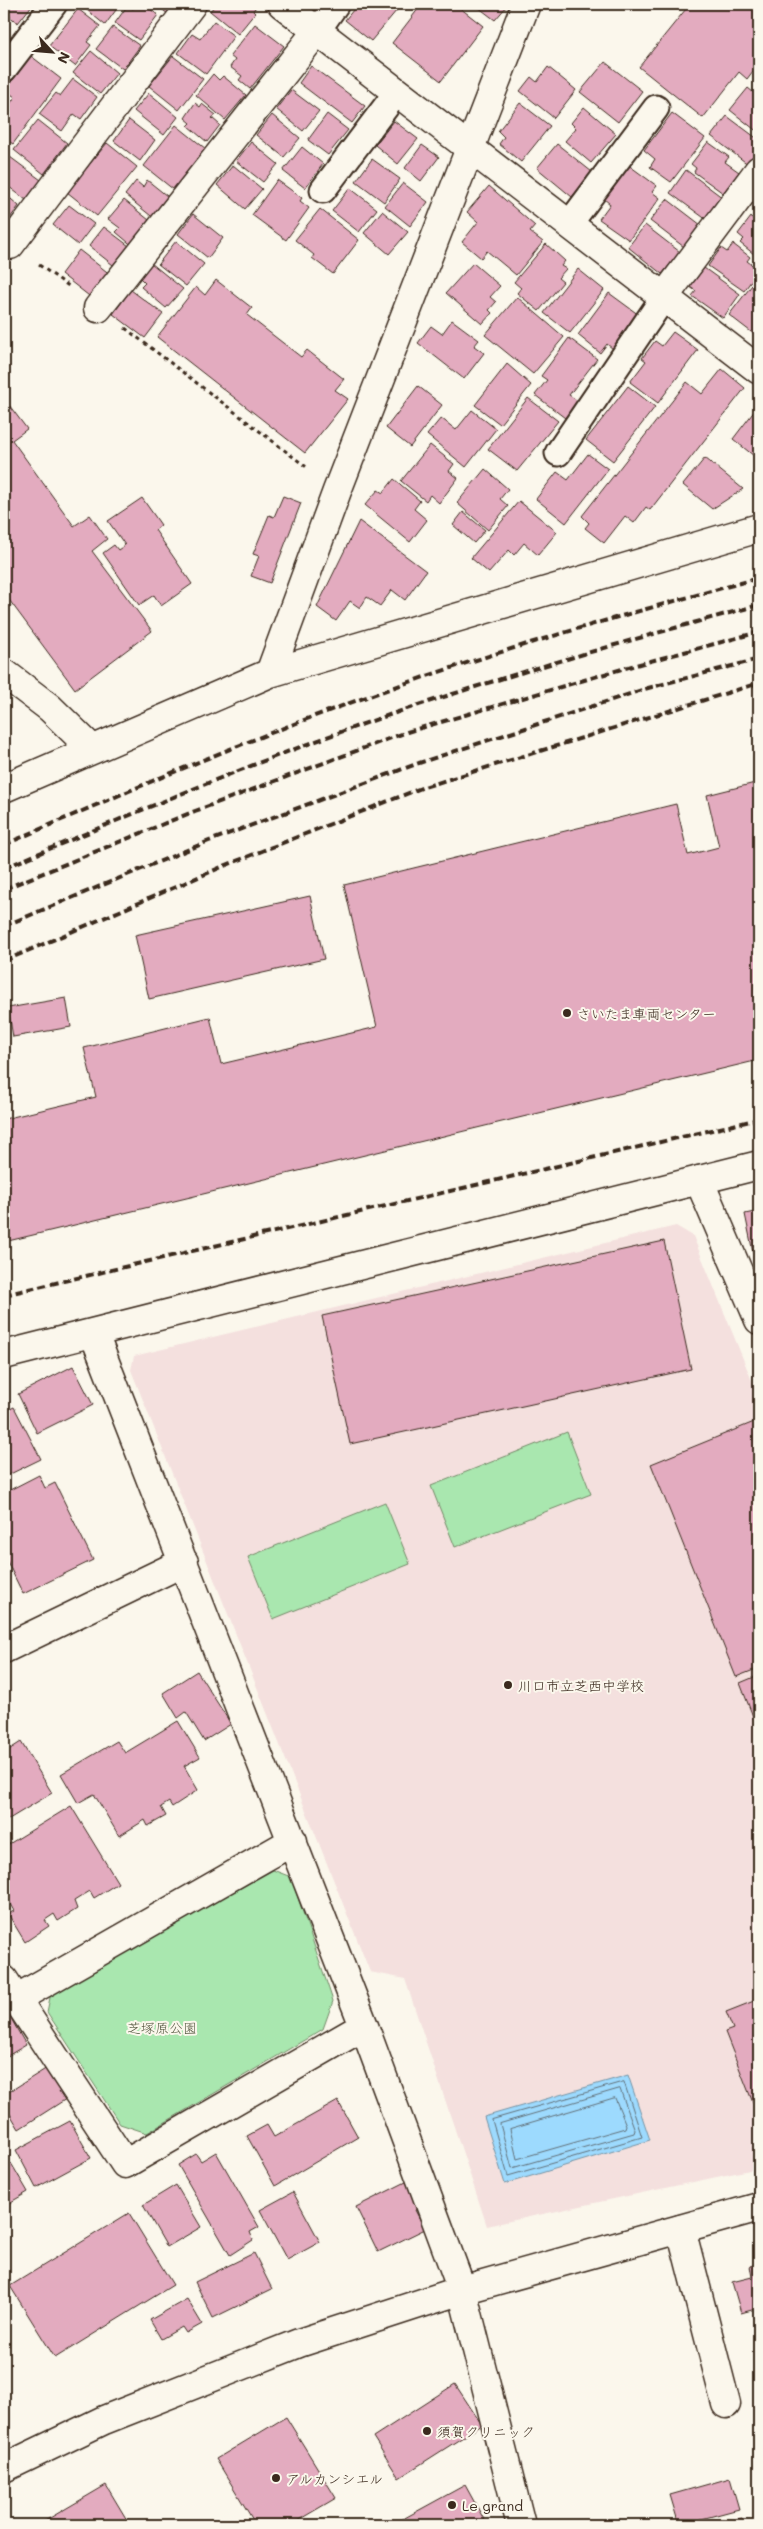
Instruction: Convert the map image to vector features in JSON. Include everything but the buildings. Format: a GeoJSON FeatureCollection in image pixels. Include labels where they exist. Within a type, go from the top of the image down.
{"type":"FeatureCollection","features":[{"type":"Feature","properties":{"kind":"street"},"geometry":{"type":"LineString","coordinates":[[10,245],[192,4]]}},
{"type":"Feature","properties":{"kind":"street"},"geometry":{"type":"LineString","coordinates":[[282,4],[570,223],[664,297],[757,362]]}},
{"type":"Feature","properties":{"kind":"street"},"geometry":{"type":"LineString","coordinates":[[270,673],[337,491],[526,4]]}},
{"type":"Feature","properties":{"kind":"street"},"geometry":{"type":"LineString","coordinates":[[98,308],[317,31]]}},
{"type":"Feature","properties":{"kind":"street"},"geometry":{"type":"LineString","coordinates":[[664,297],[759,170]]}},
{"type":"Feature","properties":{"kind":"street"},"geometry":{"type":"LineString","coordinates":[[4,788],[91,748],[270,673],[759,528]]}},
{"type":"Feature","properties":{"kind":"street"},"geometry":{"type":"LineString","coordinates":[[4,672],[50,708],[91,748]]}},
{"type":"Feature","properties":{"kind":"street"},"geometry":{"type":"LineString","coordinates":[[4,1355],[94,1334],[759,1165]]}},
{"type":"Feature","properties":{"kind":"street"},"geometry":{"type":"LineString","coordinates":[[699,1180],[759,1320]]}},
{"type":"Feature","properties":{"kind":"street"},"geometry":{"type":"LineString","coordinates":[[94,1334],[293,1841],[462,2290],[521,2525]]}},
{"type":"Feature","properties":{"kind":"street"},"geometry":{"type":"LineString","coordinates":[[4,1648],[184,1562]]}},
{"type":"Feature","properties":{"kind":"street"},"geometry":{"type":"LineString","coordinates":[[293,1841],[10,1990],[125,2164],[364,2026]]}},
{"type":"Feature","properties":{"kind":"street"},"geometry":{"type":"LineString","coordinates":[[4,2468],[104,2420],[299,2343],[462,2290],[759,2207]]}},
{"type":"Feature","properties":{"kind":"street"},"geometry":{"type":"LineString","coordinates":[[681,2229],[726,2404]]}},
{"type":"Feature","properties":{"kind":"lane"},"geometry":{"type":"LineString","coordinates":[[4,70],[54,4]]}},
{"type":"Feature","properties":{"kind":"lane"},"geometry":{"type":"LineString","coordinates":[[317,31],[336,4]]}},
{"type":"Feature","properties":{"kind":"lane"},"geometry":{"type":"LineString","coordinates":[[323,190],[397,92]]}},
{"type":"Feature","properties":{"kind":"lane"},"geometry":{"type":"LineString","coordinates":[[570,223],[656,108]]}},
{"type":"Feature","properties":{"kind":"lane"},"geometry":{"type":"LineString","coordinates":[[558,453],[664,297]]}},
{"type":"Feature","properties":{"kind":"path"},"geometry":{"type":"LineString","coordinates":[[10,245],[98,308],[337,491]]}},
{"type":"Feature","properties":{"kind":"shaded area","name":"川口市立芝西中学校"},"geometry":{"type":"Polygon","coordinates":[[[676,1226],[693,1236],[759,1398],[759,2168],[487,2226],[405,1979],[370,1972],[131,1370],[134,1356],[676,1226]]]}},
{"type":"Feature","properties":{"kind":"green space"},"geometry":{"type":"Polygon","coordinates":[[[567,1432],[591,1494],[455,1547],[431,1486],[567,1432]]]}},
{"type":"Feature","properties":{"kind":"green space"},"geometry":{"type":"Polygon","coordinates":[[[385,1502],[410,1564],[273,1619],[248,1557],[385,1502]]]}},
{"type":"Feature","properties":{"kind":"green space","name":"芝塚原公園"},"geometry":{"type":"Polygon","coordinates":[[[273,1870],[291,1877],[333,2001],[323,2029],[147,2133],[120,2124],[47,2012],[51,1993],[273,1870]]]}},
{"type":"Feature","properties":{"kind":"water"},"geometry":{"type":"Polygon","coordinates":[[[628,2075],[650,2140],[505,2184],[484,2117],[628,2075]]]}},
{"type":"Feature","properties":{"kind":"railway"},"geometry":{"type":"LineString","coordinates":[[4,845],[245,743],[392,688],[575,630],[759,578]]}},
{"type":"Feature","properties":{"kind":"railway"},"geometry":{"type":"LineString","coordinates":[[4,868],[202,785],[353,727],[536,668],[759,605]]}},
{"type":"Feature","properties":{"kind":"railway"},"geometry":{"type":"LineString","coordinates":[[4,889],[195,811],[407,732],[632,666],[759,632]]}},
{"type":"Feature","properties":{"kind":"railway"},"geometry":{"type":"LineString","coordinates":[[4,926],[209,841],[419,763],[648,688],[759,659]]}},
{"type":"Feature","properties":{"kind":"railway"},"geometry":{"type":"LineString","coordinates":[[4,961],[224,866],[424,787],[759,683]]}},
{"type":"Feature","properties":{"kind":"railway"},"geometry":{"type":"LineString","coordinates":[[4,1295],[759,1119]]}},
{"type":"Feature","properties":{"kind":"place","name":"さいたま車両センター"},"geometry":{"type":"Point","coordinates":[567,1013]}},
{"type":"Feature","properties":{"kind":"place","name":"川口市立芝西中学校"},"geometry":{"type":"Point","coordinates":[508,1685]}},
{"type":"Feature","properties":{"kind":"place","name":"須賀クリニック"},"geometry":{"type":"Point","coordinates":[427,2431]}},
{"type":"Feature","properties":{"kind":"place","name":"アルカンシエル"},"geometry":{"type":"Point","coordinates":[276,2478]}},
{"type":"Feature","properties":{"kind":"place","name":"Le grand"},"geometry":{"type":"Point","coordinates":[452,2505]}}]}
